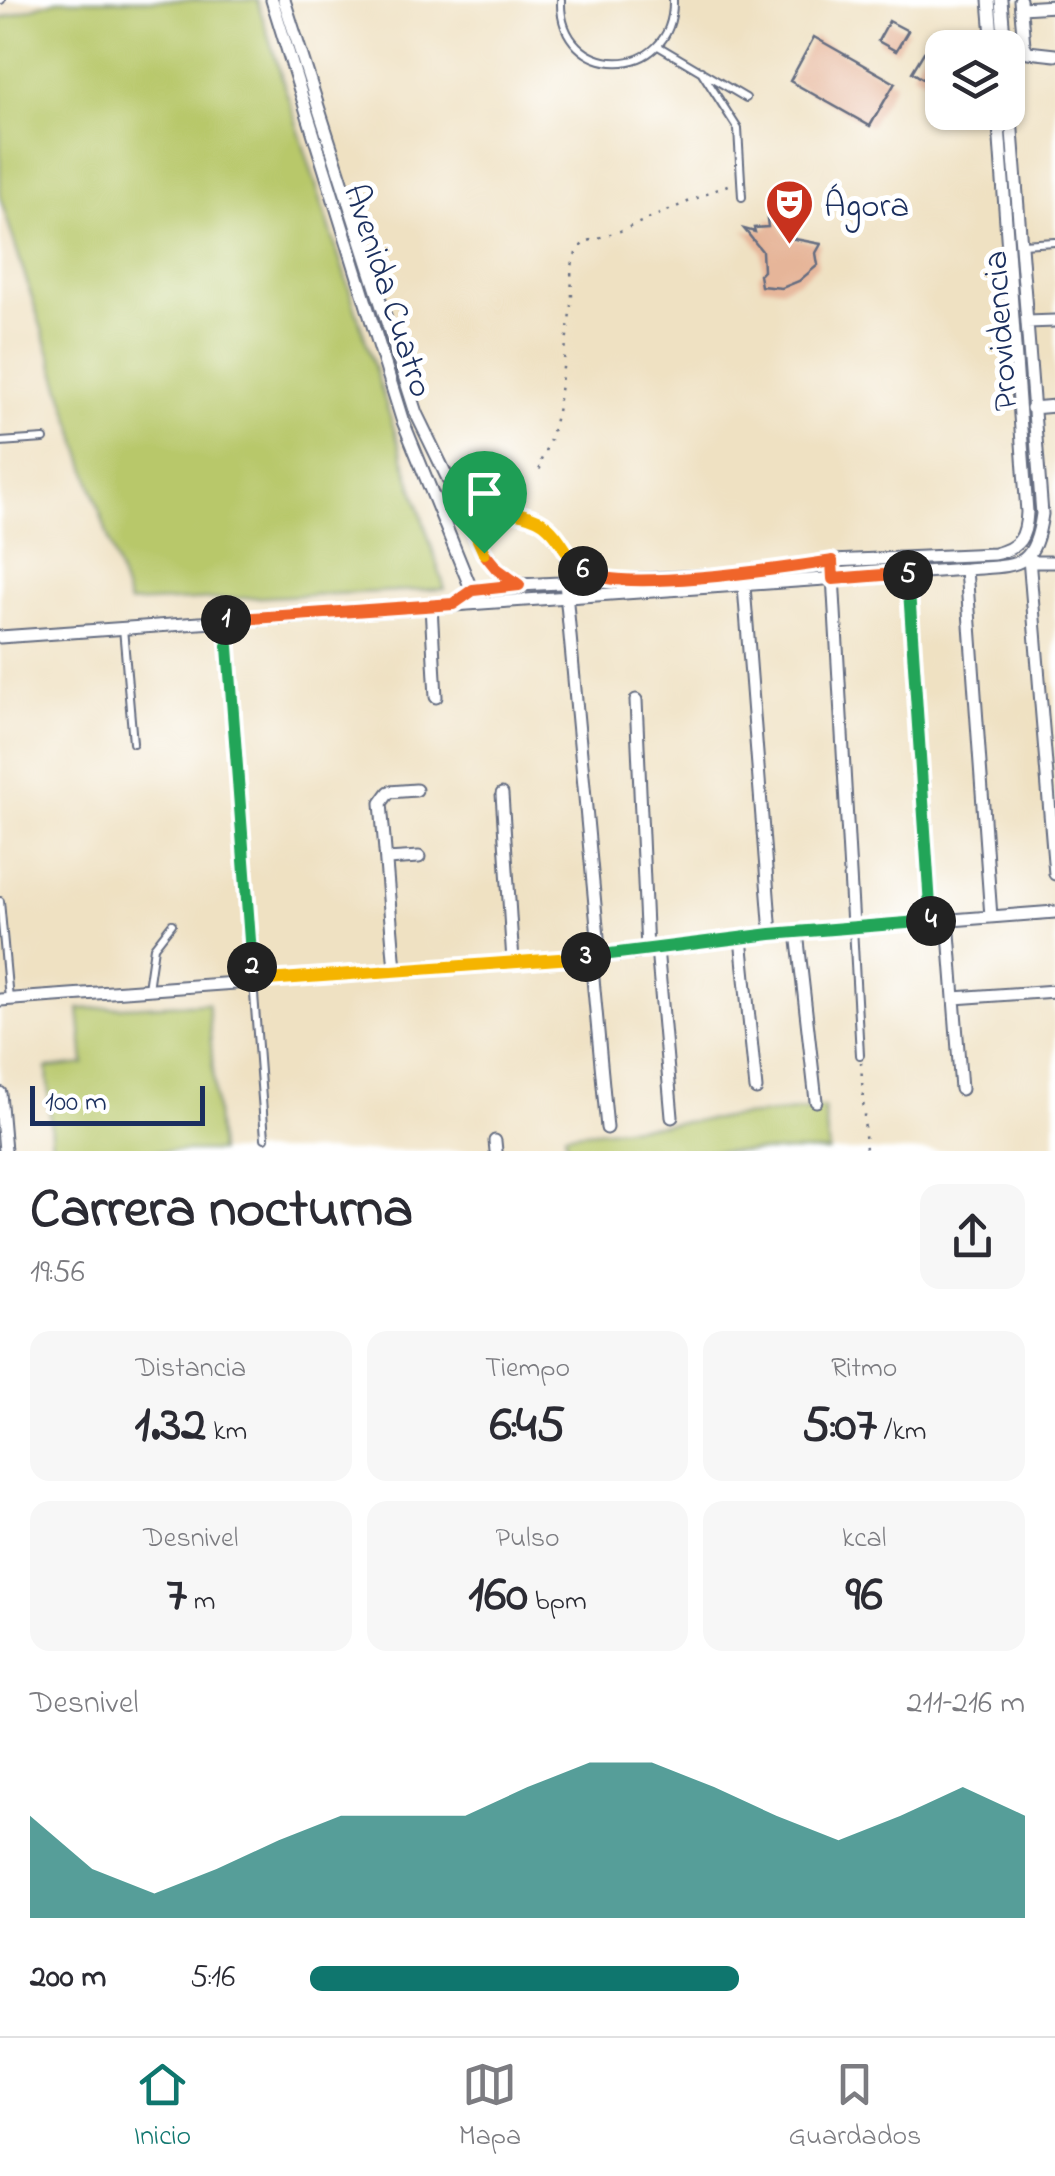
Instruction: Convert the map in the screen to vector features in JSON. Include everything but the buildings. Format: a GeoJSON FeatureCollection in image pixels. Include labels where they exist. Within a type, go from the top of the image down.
{"type":"FeatureCollection","features":[{"type":"Feature","properties":{"kind":"street","name":"Avenida Cuatro"},"geometry":{"type":"LineString","coordinates":[[272,0],[416,413],[484,553],[497,569],[519,585]]}},
{"type":"Feature","properties":{"kind":"street","name":"Avenida Cuatro"},"geometry":{"type":"LineString","coordinates":[[284,0],[402,418],[474,596]]}},
{"type":"Feature","properties":{"kind":"street"},"geometry":{"type":"LineString","coordinates":[[989,0],[992,30]]}},
{"type":"Feature","properties":{"kind":"street"},"geometry":{"type":"LineString","coordinates":[[1001,0],[1004,30]]}},
{"type":"Feature","properties":{"kind":"street"},"geometry":{"type":"LineString","coordinates":[[1055,6],[1021,4],[1028,52],[1055,56]]}},
{"type":"Feature","properties":{"kind":"street"},"geometry":{"type":"LineString","coordinates":[[0,637],[453,604],[519,585],[743,574],[832,561],[1008,551],[1020,543],[1026,532],[1027,512],[999,130]]}},
{"type":"Feature","properties":{"kind":"street","name":"Providencia"},"geometry":{"type":"LineString","coordinates":[[1012,130],[1042,514],[1036,546],[1029,558],[1055,874]]}},
{"type":"Feature","properties":{"kind":"street"},"geometry":{"type":"LineString","coordinates":[[1027,322],[1055,321]]}},
{"type":"Feature","properties":{"kind":"street"},"geometry":{"type":"LineString","coordinates":[[1032,408],[1055,406]]}},
{"type":"Feature","properties":{"kind":"street"},"geometry":{"type":"LineString","coordinates":[[462,504],[490,512],[522,514],[542,522],[556,536],[568,559],[588,575],[612,581]]}},
{"type":"Feature","properties":{"kind":"street"},"geometry":{"type":"LineString","coordinates":[[474,596],[567,596],[744,586],[1012,565],[1029,558],[1055,562]]}},
{"type":"Feature","properties":{"kind":"street"},"geometry":{"type":"LineString","coordinates":[[568,559],[565,582],[599,948],[592,968],[607,1128]]}},
{"type":"Feature","properties":{"kind":"street"},"geometry":{"type":"LineString","coordinates":[[832,561],[853,926]]}},
{"type":"Feature","properties":{"kind":"street"},"geometry":{"type":"LineString","coordinates":[[966,569],[991,917]]}},
{"type":"Feature","properties":{"kind":"street"},"geometry":{"type":"LineString","coordinates":[[908,573],[932,920]]}},
{"type":"Feature","properties":{"kind":"street"},"geometry":{"type":"LineString","coordinates":[[744,586],[771,934]]}},
{"type":"Feature","properties":{"kind":"street"},"geometry":{"type":"LineString","coordinates":[[431,606],[436,697]]}},
{"type":"Feature","properties":{"kind":"street"},"geometry":{"type":"LineString","coordinates":[[226,619],[253,981]]}},
{"type":"Feature","properties":{"kind":"street"},"geometry":{"type":"LineString","coordinates":[[636,700],[652,949],[672,1117]]}},
{"type":"Feature","properties":{"kind":"street"},"geometry":{"type":"LineString","coordinates":[[395,970],[381,803],[389,792],[416,790]]}},
{"type":"Feature","properties":{"kind":"street"},"geometry":{"type":"LineString","coordinates":[[502,794],[513,961]]}},
{"type":"Feature","properties":{"kind":"street"},"geometry":{"type":"LineString","coordinates":[[387,859],[419,857]]}},
{"type":"Feature","properties":{"kind":"street"},"geometry":{"type":"LineString","coordinates":[[4,1000],[595,957],[771,934],[1055,912]]}},
{"type":"Feature","properties":{"kind":"street"},"geometry":{"type":"LineString","coordinates":[[948,920],[961,1089]]}},
{"type":"Feature","properties":{"kind":"street"},"geometry":{"type":"LineString","coordinates":[[797,932],[816,1101]]}},
{"type":"Feature","properties":{"kind":"street"},"geometry":{"type":"LineString","coordinates":[[741,938],[756,1088]]}},
{"type":"Feature","properties":{"kind":"street"},"geometry":{"type":"LineString","coordinates":[[954,998],[1055,991]]}},
{"type":"Feature","properties":{"kind":"street"},"geometry":{"type":"LineString","coordinates":[[0,1093],[6,1151]]}},
{"type":"Feature","properties":{"kind":"lane"},"geometry":{"type":"LineString","coordinates":[[561,0],[562,20],[568,34],[589,55],[618,63],[633,61],[658,46],[669,31],[674,0]]}},
{"type":"Feature","properties":{"kind":"lane"},"geometry":{"type":"LineString","coordinates":[[658,46],[746,98]]}},
{"type":"Feature","properties":{"kind":"lane"},"geometry":{"type":"LineString","coordinates":[[701,71],[738,129],[742,196]]}},
{"type":"Feature","properties":{"kind":"lane"},"geometry":{"type":"LineString","coordinates":[[1020,244],[1055,242]]}},
{"type":"Feature","properties":{"kind":"lane"},"geometry":{"type":"LineString","coordinates":[[0,442],[44,439]]}},
{"type":"Feature","properties":{"kind":"lane"},"geometry":{"type":"LineString","coordinates":[[123,627],[133,743]]}},
{"type":"Feature","properties":{"kind":"lane"},"geometry":{"type":"LineString","coordinates":[[0,901],[4,1000]]}},
{"type":"Feature","properties":{"kind":"lane"},"geometry":{"type":"LineString","coordinates":[[148,988],[154,947],[172,924]]}},
{"type":"Feature","properties":{"kind":"lane"},"geometry":{"type":"LineString","coordinates":[[853,926],[860,1055]]}},
{"type":"Feature","properties":{"kind":"lane"},"geometry":{"type":"LineString","coordinates":[[253,981],[265,1138]]}},
{"type":"Feature","properties":{"kind":"path"},"geometry":{"type":"LineString","coordinates":[[541,469],[538,467],[558,407],[572,297],[571,269],[577,250],[585,242],[740,179]]}},
{"type":"Feature","properties":{"kind":"path"},"geometry":{"type":"LineString","coordinates":[[860,1055],[866,1151]]}},
{"type":"Feature","properties":{"kind":"green space"},"geometry":{"type":"Polygon","coordinates":[[[57,0],[257,0],[445,589],[129,603],[0,197],[0,19],[57,0]]]}},
{"type":"Feature","properties":{"kind":"green space"},"geometry":{"type":"Polygon","coordinates":[[[208,1003],[219,1151],[52,1151],[47,1068],[84,1064],[79,1009],[208,1003]]]}},
{"type":"Feature","properties":{"kind":"green space"},"geometry":{"type":"Polygon","coordinates":[[[824,1108],[829,1151],[567,1151],[565,1134],[824,1108]]]}},
{"type":"Feature","properties":{"kind":"place","name":"Ágora"},"geometry":{"type":"Point","coordinates":[789,246]}},
{"type":"Feature","properties":{"kind":"route"},"geometry":{"type":"LineString","coordinates":[[462,504],[533,517],[556,536],[568,559],[588,575],[612,581],[743,574],[832,561],[833,579],[908,573],[932,920],[771,934],[595,957],[253,981],[226,619],[453,604],[473,590],[519,585],[497,569],[484,553],[462,504]]}}]}
